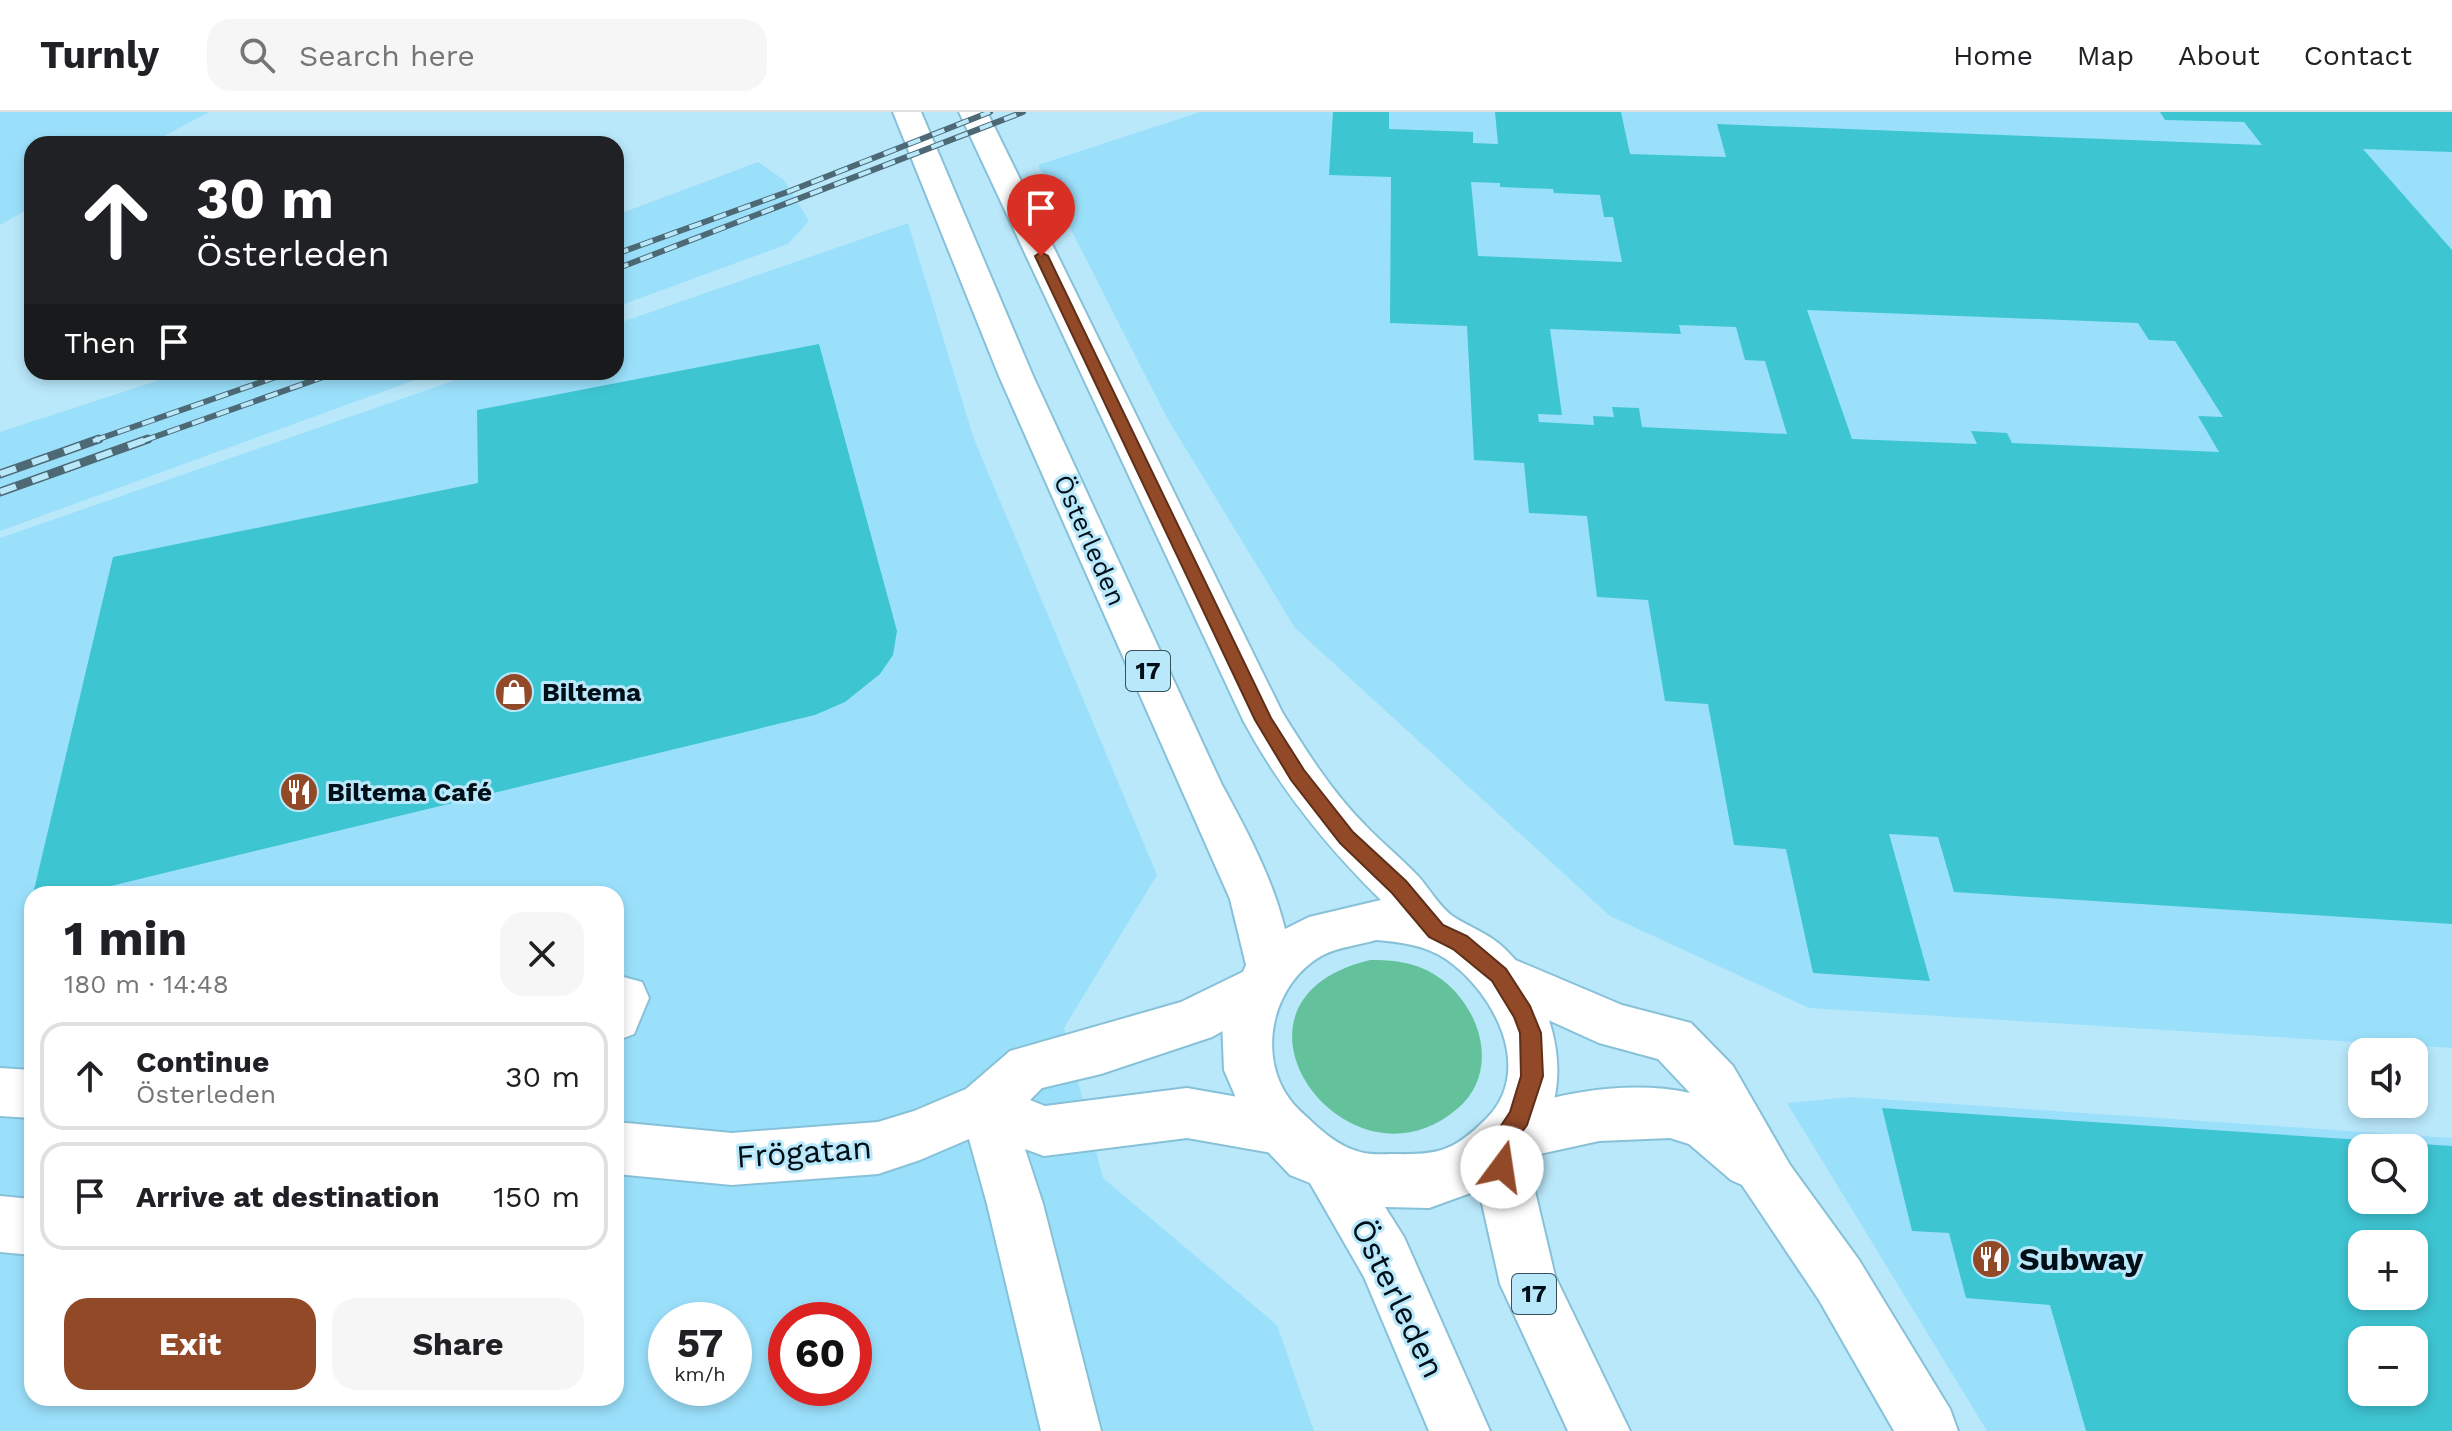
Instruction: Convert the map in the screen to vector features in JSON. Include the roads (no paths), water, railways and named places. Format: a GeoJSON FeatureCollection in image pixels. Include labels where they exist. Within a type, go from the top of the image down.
{"type":"FeatureCollection","features":[{"type":"Feature","properties":{"kind":"main road","name":"Österleden"},"geometry":{"type":"LineString","coordinates":[[907,112],[1016,376],[1254,899],[1265,977]]}},
{"type":"Feature","properties":{"kind":"main road","name":"17"},"geometry":{"type":"LineString","coordinates":[[973,112],[1264,720],[1298,775],[1347,837],[1399,887],[1436,931]]}},
{"type":"Feature","properties":{"kind":"main road","name":"17"},"geometry":{"type":"LineString","coordinates":[[1397,922],[1436,931],[1460,942],[1499,975],[1523,1013],[1533,1055],[1528,1098],[1503,1142],[1457,1173],[1433,1181],[1380,1183],[1330,1168],[1301,1151],[1278,1129],[1262,1106],[1245,1057],[1250,1008],[1265,977],[1300,943],[1346,924],[1397,922]]}},
{"type":"Feature","properties":{"kind":"main road"},"geometry":{"type":"LineString","coordinates":[[1499,975],[1617,1027],[1673,1039],[1715,1083],[1771,1184],[1839,1280],[1928,1431]]}},
{"type":"Feature","properties":{"kind":"main road","name":"Frögatan"},"geometry":{"type":"LineString","coordinates":[[624,1149],[732,1159],[878,1148],[920,1135],[985,1106],[1028,1068],[1101,1051],[1194,1021],[1265,977]]}},
{"type":"Feature","properties":{"kind":"main road"},"geometry":{"type":"LineString","coordinates":[[0,1092],[24,1094]]}},
{"type":"Feature","properties":{"kind":"main road"},"geometry":{"type":"LineString","coordinates":[[985,1106],[1044,1131],[1187,1113],[1278,1129]]}},
{"type":"Feature","properties":{"kind":"main road"},"geometry":{"type":"LineString","coordinates":[[985,1106],[1015,1204],[1071,1431]]}},
{"type":"Feature","properties":{"kind":"main road"},"geometry":{"type":"LineString","coordinates":[[1503,1142],[1577,1120],[1648,1113],[1691,1118],[1725,1137],[1771,1184]]}},
{"type":"Feature","properties":{"kind":"main road","name":"17"},"geometry":{"type":"LineString","coordinates":[[1503,1142],[1514,1229],[1529,1284],[1600,1431]]}},
{"type":"Feature","properties":{"kind":"main road","name":"Österleden"},"geometry":{"type":"LineString","coordinates":[[1330,1168],[1384,1257],[1460,1431]]}},
{"type":"Feature","properties":{"kind":"main road"},"geometry":{"type":"LineString","coordinates":[[0,1224],[24,1226]]}},
{"type":"Feature","properties":{"kind":"railway"},"geometry":{"type":"LineString","coordinates":[[624,251],[790,191],[990,112]]}},
{"type":"Feature","properties":{"kind":"railway"},"geometry":{"type":"LineString","coordinates":[[624,266],[1023,112]]}},
{"type":"Feature","properties":{"kind":"railway"},"geometry":{"type":"LineString","coordinates":[[93,441],[267,380]]}},
{"type":"Feature","properties":{"kind":"railway"},"geometry":{"type":"LineString","coordinates":[[143,441],[315,380]]}},
{"type":"Feature","properties":{"kind":"railway"},"geometry":{"type":"LineString","coordinates":[[0,474],[99,439]]}},
{"type":"Feature","properties":{"kind":"railway"},"geometry":{"type":"LineString","coordinates":[[0,492],[148,439]]}},
{"type":"Feature","properties":{"kind":"place","name":"Biltema"},"geometry":{"type":"Point","coordinates":[514,692]}},
{"type":"Feature","properties":{"kind":"place","name":"Biltema Café"},"geometry":{"type":"Point","coordinates":[299,792]}},
{"type":"Feature","properties":{"kind":"place","name":"Subway"},"geometry":{"type":"Point","coordinates":[1991,1259]}}]}
